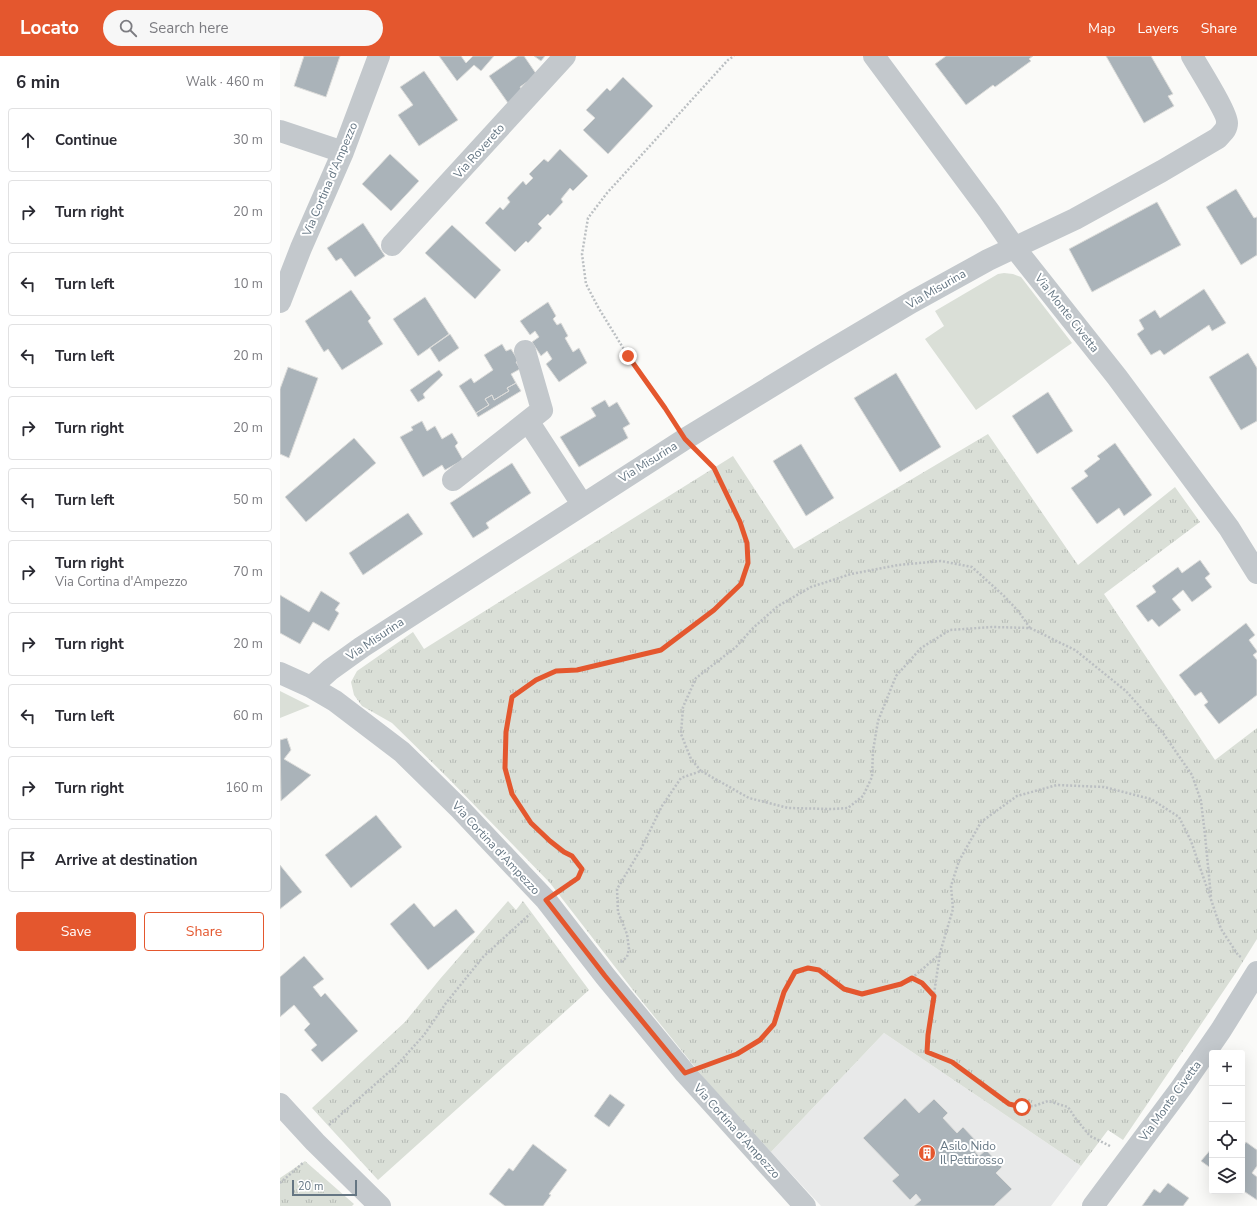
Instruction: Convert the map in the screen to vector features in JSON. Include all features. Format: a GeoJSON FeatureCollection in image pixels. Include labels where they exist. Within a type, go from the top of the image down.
{"type":"FeatureCollection","features":[{"type":"Feature","properties":{"kind":"street","name":"Via Cortina d'Ampezzo"},"geometry":{"type":"LineString","coordinates":[[280,302],[301,248],[343,152],[379,56]]}},
{"type":"Feature","properties":{"kind":"street","name":"Via Rovereto"},"geometry":{"type":"LineString","coordinates":[[392,245],[565,56]]}},
{"type":"Feature","properties":{"kind":"street","name":"Via Monte Civetta"},"geometry":{"type":"LineString","coordinates":[[874,56],[989,210],[1014,247],[1117,377],[1229,528],[1257,573]]}},
{"type":"Feature","properties":{"kind":"street","name":"Via Misurina"},"geometry":{"type":"LineString","coordinates":[[311,687],[330,670],[362,647],[582,504],[821,356],[912,302],[988,260],[1076,219],[1202,148],[1225,131],[1228,122],[1224,111],[1192,56]]}},
{"type":"Feature","properties":{"kind":"street"},"geometry":{"type":"LineString","coordinates":[[280,131],[343,152]]}},
{"type":"Feature","properties":{"kind":"street"},"geometry":{"type":"LineString","coordinates":[[453,480],[542,410],[525,351]]}},
{"type":"Feature","properties":{"kind":"street"},"geometry":{"type":"LineString","coordinates":[[528,421],[582,504]]}},
{"type":"Feature","properties":{"kind":"street","name":"Via Cortina d'Ampezzo"},"geometry":{"type":"LineString","coordinates":[[280,673],[311,687],[335,701],[402,752],[460,809],[546,900],[605,976],[685,1073],[805,1206]]}},
{"type":"Feature","properties":{"kind":"street","name":"Via Monte Civetta"},"geometry":{"type":"LineString","coordinates":[[1093,1206],[1128,1157],[1181,1088],[1221,1030],[1251,966]]}},
{"type":"Feature","properties":{"kind":"street"},"geometry":{"type":"LineString","coordinates":[[280,1104],[315,1142],[380,1206]]}},
{"type":"Feature","properties":{"kind":"path"},"geometry":{"type":"LineString","coordinates":[[280,1183],[305,1161],[315,1142],[332,1122],[397,1065],[424,1035],[446,1003],[483,957],[546,900],[578,878],[582,869],[572,856],[564,852],[550,841],[531,823],[512,794],[505,768],[506,732],[512,697],[536,680],[556,671],[577,670],[661,650],[714,610],[741,584],[748,563],[747,543],[740,522],[714,468],[685,439],[628,356],[598,307],[586,284],[582,254],[588,218],[607,193],[728,60],[734,56]]}},
{"type":"Feature","properties":{"kind":"path"},"geometry":{"type":"LineString","coordinates":[[1030,628],[1004,596],[972,567],[941,561],[898,565],[851,574],[810,587],[778,606],[753,628],[736,647],[696,678],[683,707],[681,734],[691,758],[701,771],[749,798],[788,808],[832,810],[848,808],[863,796],[872,777],[873,751],[878,721],[896,676],[921,648],[950,630],[992,627],[1030,628],[1075,650],[1126,691],[1163,733],[1192,775],[1201,801],[1211,897]]}},
{"type":"Feature","properties":{"kind":"path"},"geometry":{"type":"LineString","coordinates":[[605,976],[627,956],[629,949],[627,934],[618,912],[617,889],[641,849],[662,806],[680,778],[701,771]]}},
{"type":"Feature","properties":{"kind":"path"},"geometry":{"type":"LineString","coordinates":[[1128,1157],[1090,1136],[1068,1107],[1048,1101],[1034,1106],[1022,1107],[1009,1104],[952,1062],[927,1052],[928,1035],[940,953],[953,909],[951,886],[959,861],[981,822],[1017,796],[1057,785],[1104,787],[1151,799],[1179,817],[1191,841],[1211,897],[1220,929],[1238,955],[1251,966]]}},
{"type":"Feature","properties":{"kind":"path"},"geometry":{"type":"LineString","coordinates":[[685,1073],[737,1054],[760,1040],[774,1024],[784,992],[795,972],[808,968],[819,970],[844,989],[862,994],[901,984],[912,978],[940,953]]}},
{"type":"Feature","properties":{"kind":"path"},"geometry":{"type":"LineString","coordinates":[[912,978],[922,983],[934,996]]}},
{"type":"Feature","properties":{"kind":"shaded area"},"geometry":{"type":"Polygon","coordinates":[[[884,1033],[1081,1166],[1051,1206],[821,1206],[771,1152],[884,1033]]]}},
{"type":"Feature","properties":{"kind":"green space"},"geometry":{"type":"Polygon","coordinates":[[[1004,273],[1021,277],[1072,343],[976,410],[925,339],[944,326],[935,311],[998,274],[1004,273]]]}},
{"type":"Feature","properties":{"kind":"green space"},"geometry":{"type":"Polygon","coordinates":[[[988,434],[1078,565],[1175,487],[1200,522],[1104,594],[1215,760],[1257,728],[1257,939],[1123,1140],[1108,1130],[1081,1166],[884,1033],[771,1152],[711,1087],[636,994],[550,883],[448,778],[392,723],[362,706],[354,695],[351,682],[357,671],[413,632],[424,649],[733,456],[794,549],[988,434]]]}},
{"type":"Feature","properties":{"kind":"green space"},"geometry":{"type":"Polygon","coordinates":[[[280,691],[310,706],[280,718],[280,691]]]}},
{"type":"Feature","properties":{"kind":"green space"},"geometry":{"type":"Polygon","coordinates":[[[508,901],[516,910],[523,901],[589,990],[378,1180],[312,1108],[405,1022],[440,979],[508,901]]]}},
{"type":"Feature","properties":{"kind":"green space"},"geometry":{"type":"Polygon","coordinates":[[[305,1161],[354,1204],[352,1206],[280,1206],[280,1178],[305,1161]]]}},
{"type":"Feature","properties":{"kind":"building"},"geometry":{"type":"Polygon","coordinates":[[[304,56],[340,56],[326,97],[294,86],[304,56]]]}},
{"type":"Feature","properties":{"kind":"building"},"geometry":{"type":"Polygon","coordinates":[[[439,56],[461,56],[466,63],[473,56],[494,56],[481,71],[474,65],[457,81],[439,56]]]}},
{"type":"Feature","properties":{"kind":"building"},"geometry":{"type":"Polygon","coordinates":[[[518,56],[524,56],[537,75],[520,87],[523,92],[508,103],[489,76],[518,56]]]}},
{"type":"Feature","properties":{"kind":"building"},"geometry":{"type":"Polygon","coordinates":[[[534,56],[545,56],[541,61],[534,56]]]}},
{"type":"Feature","properties":{"kind":"building"},"geometry":{"type":"Polygon","coordinates":[[[946,56],[1033,56],[1029,59],[1031,61],[995,87],[993,85],[966,105],[935,64],[946,56]]]}},
{"type":"Feature","properties":{"kind":"building"},"geometry":{"type":"Polygon","coordinates":[[[1106,56],[1151,56],[1173,94],[1168,96],[1174,106],[1144,123],[1106,56]]]}},
{"type":"Feature","properties":{"kind":"building"},"geometry":{"type":"Polygon","coordinates":[[[424,71],[458,120],[419,146],[398,115],[413,105],[400,87],[424,71]]]}},
{"type":"Feature","properties":{"kind":"building"},"geometry":{"type":"Polygon","coordinates":[[[623,77],[653,106],[608,154],[583,130],[595,118],[586,110],[607,88],[610,91],[623,77]]]}},
{"type":"Feature","properties":{"kind":"building"},"geometry":{"type":"Polygon","coordinates":[[[560,149],[588,176],[573,191],[570,188],[561,199],[563,202],[550,216],[548,214],[538,224],[542,228],[528,243],[526,241],[515,252],[485,223],[500,207],[503,210],[510,202],[507,198],[523,181],[526,185],[533,178],[529,174],[544,159],[548,162],[560,149]]]}},
{"type":"Feature","properties":{"kind":"building"},"geometry":{"type":"Polygon","coordinates":[[[390,154],[419,181],[391,211],[362,184],[390,154]]]}},
{"type":"Feature","properties":{"kind":"building"},"geometry":{"type":"Polygon","coordinates":[[[1236,189],[1254,218],[1257,217],[1257,255],[1241,265],[1206,207],[1236,189]]]}},
{"type":"Feature","properties":{"kind":"building"},"geometry":{"type":"Polygon","coordinates":[[[1157,202],[1181,245],[1092,292],[1069,249],[1157,202]]]}},
{"type":"Feature","properties":{"kind":"building"},"geometry":{"type":"Polygon","coordinates":[[[363,223],[385,256],[355,277],[341,258],[336,261],[327,248],[363,223]]]}},
{"type":"Feature","properties":{"kind":"building"},"geometry":{"type":"Polygon","coordinates":[[[452,225],[501,270],[475,299],[425,253],[452,225]]]}},
{"type":"Feature","properties":{"kind":"building"},"geometry":{"type":"Polygon","coordinates":[[[1204,289],[1226,323],[1212,331],[1209,325],[1164,355],[1160,350],[1151,355],[1137,334],[1144,329],[1139,320],[1155,310],[1160,318],[1204,289]]]}},
{"type":"Feature","properties":{"kind":"building"},"geometry":{"type":"Polygon","coordinates":[[[351,290],[371,318],[368,321],[383,344],[342,370],[328,349],[324,352],[305,321],[351,290]]]}},
{"type":"Feature","properties":{"kind":"building"},"geometry":{"type":"Polygon","coordinates":[[[425,297],[449,334],[418,356],[393,319],[425,297]]]}},
{"type":"Feature","properties":{"kind":"building"},"geometry":{"type":"Polygon","coordinates":[[[548,302],[556,316],[553,319],[557,325],[561,323],[568,336],[565,338],[573,352],[579,348],[587,363],[559,382],[546,364],[552,359],[547,351],[541,356],[532,342],[539,337],[535,331],[530,335],[520,321],[548,302]]]}},
{"type":"Feature","properties":{"kind":"building"},"geometry":{"type":"Polygon","coordinates":[[[450,334],[459,348],[439,362],[430,348],[450,334]]]}},
{"type":"Feature","properties":{"kind":"building"},"geometry":{"type":"Polygon","coordinates":[[[502,344],[506,351],[511,349],[518,360],[516,362],[520,369],[511,374],[516,383],[507,388],[509,391],[494,400],[492,395],[485,399],[489,405],[476,413],[459,386],[471,378],[474,383],[493,370],[484,355],[502,344]]]}},
{"type":"Feature","properties":{"kind":"building"},"geometry":{"type":"Polygon","coordinates":[[[1248,353],[1257,368],[1257,421],[1241,430],[1209,377],[1248,353]]]}},
{"type":"Feature","properties":{"kind":"building"},"geometry":{"type":"Polygon","coordinates":[[[288,367],[318,378],[289,458],[280,454],[280,389],[288,367]]]}},
{"type":"Feature","properties":{"kind":"building"},"geometry":{"type":"Polygon","coordinates":[[[439,370],[443,375],[423,394],[425,398],[418,402],[410,390],[439,370]]]}},
{"type":"Feature","properties":{"kind":"building"},"geometry":{"type":"Polygon","coordinates":[[[896,373],[941,447],[900,472],[854,398],[896,373]]]}},
{"type":"Feature","properties":{"kind":"building"},"geometry":{"type":"Polygon","coordinates":[[[516,383],[521,391],[478,417],[476,413],[489,405],[485,399],[492,395],[494,400],[509,391],[507,388],[516,383]]]}},
{"type":"Feature","properties":{"kind":"building"},"geometry":{"type":"Polygon","coordinates":[[[1048,392],[1073,431],[1037,454],[1012,416],[1048,392]]]}},
{"type":"Feature","properties":{"kind":"building"},"geometry":{"type":"Polygon","coordinates":[[[605,400],[609,407],[617,402],[630,424],[623,428],[628,438],[579,467],[560,437],[596,416],[591,408],[605,400]]]}},
{"type":"Feature","properties":{"kind":"building"},"geometry":{"type":"Polygon","coordinates":[[[422,421],[427,431],[435,426],[442,439],[452,433],[458,443],[455,446],[463,460],[445,470],[442,465],[423,477],[400,437],[413,430],[411,427],[422,421]]]}},
{"type":"Feature","properties":{"kind":"building"},"geometry":{"type":"Polygon","coordinates":[[[354,438],[376,463],[306,522],[285,497],[354,438]]]}},
{"type":"Feature","properties":{"kind":"building"},"geometry":{"type":"Polygon","coordinates":[[[1115,443],[1152,495],[1124,516],[1119,508],[1097,524],[1071,488],[1088,476],[1084,471],[1100,459],[1097,456],[1115,443]]]}},
{"type":"Feature","properties":{"kind":"building"},"geometry":{"type":"Polygon","coordinates":[[[801,444],[834,498],[806,516],[773,461],[801,444]]]}},
{"type":"Feature","properties":{"kind":"building"},"geometry":{"type":"Polygon","coordinates":[[[512,463],[531,493],[486,523],[489,528],[473,538],[450,503],[512,463]]]}},
{"type":"Feature","properties":{"kind":"building"},"geometry":{"type":"Polygon","coordinates":[[[408,513],[423,534],[363,575],[349,553],[408,513]]]}},
{"type":"Feature","properties":{"kind":"building"},"geometry":{"type":"Polygon","coordinates":[[[1200,560],[1210,574],[1205,578],[1212,587],[1192,602],[1183,590],[1172,599],[1181,610],[1159,627],[1152,619],[1148,622],[1136,606],[1156,592],[1152,586],[1178,567],[1182,573],[1200,560]]]}},
{"type":"Feature","properties":{"kind":"building"},"geometry":{"type":"Polygon","coordinates":[[[321,591],[340,603],[335,610],[339,613],[329,631],[313,622],[300,644],[280,633],[280,595],[309,612],[321,591]]]}},
{"type":"Feature","properties":{"kind":"building"},"geometry":{"type":"Polygon","coordinates":[[[1246,623],[1255,635],[1249,640],[1257,651],[1253,655],[1257,660],[1257,695],[1219,724],[1204,705],[1208,702],[1201,692],[1195,696],[1179,675],[1246,623]]]}},
{"type":"Feature","properties":{"kind":"building"},"geometry":{"type":"Polygon","coordinates":[[[287,738],[291,750],[284,759],[311,775],[281,801],[280,740],[287,738]]]}},
{"type":"Feature","properties":{"kind":"building"},"geometry":{"type":"Polygon","coordinates":[[[376,815],[402,847],[351,888],[325,855],[376,815]]]}},
{"type":"Feature","properties":{"kind":"building"},"geometry":{"type":"Polygon","coordinates":[[[280,865],[302,892],[280,909],[280,865]]]}},
{"type":"Feature","properties":{"kind":"building"},"geometry":{"type":"Polygon","coordinates":[[[414,903],[434,927],[456,909],[475,932],[428,970],[390,924],[414,903]]]}},
{"type":"Feature","properties":{"kind":"building"},"geometry":{"type":"Polygon","coordinates":[[[304,956],[324,979],[313,987],[321,997],[325,993],[358,1031],[322,1062],[311,1050],[317,1045],[304,1030],[310,1024],[294,1005],[280,1017],[280,977],[304,956]]]}},
{"type":"Feature","properties":{"kind":"building"},"geometry":{"type":"Polygon","coordinates":[[[610,1094],[625,1105],[609,1127],[594,1116],[610,1094]]]}},
{"type":"Feature","properties":{"kind":"building","name":"Asilo Nido Il Pettirosso"},"geometry":{"type":"Polygon","coordinates":[[[905,1098],[919,1113],[934,1099],[948,1113],[943,1118],[957,1133],[963,1127],[978,1143],[972,1148],[979,1156],[986,1150],[1002,1167],[996,1173],[1012,1189],[994,1206],[914,1206],[921,1200],[916,1194],[910,1200],[892,1181],[899,1175],[863,1138],[905,1098]]]}},
{"type":"Feature","properties":{"kind":"building"},"geometry":{"type":"Polygon","coordinates":[[[1246,1142],[1257,1150],[1257,1166],[1252,1173],[1257,1177],[1257,1200],[1245,1192],[1246,1142]]]}},
{"type":"Feature","properties":{"kind":"building"},"geometry":{"type":"Polygon","coordinates":[[[533,1144],[567,1170],[549,1194],[551,1195],[543,1206],[505,1206],[489,1194],[509,1168],[513,1171],[533,1144]]]}},
{"type":"Feature","properties":{"kind":"building"},"geometry":{"type":"Polygon","coordinates":[[[1209,1152],[1209,1167],[1201,1161],[1209,1152]]]}},
{"type":"Feature","properties":{"kind":"building"},"geometry":{"type":"Polygon","coordinates":[[[1168,1183],[1189,1198],[1183,1206],[1142,1206],[1154,1189],[1160,1193],[1168,1183]]]}},
{"type":"Feature","properties":{"kind":"place","name":"Asilo Nido Il Pettirosso"},"geometry":{"type":"Point","coordinates":[927,1153]}},
{"type":"Feature","properties":{"kind":"route"},"geometry":{"type":"LineString","coordinates":[[628,356],[685,439],[714,468],[740,522],[747,543],[748,563],[741,584],[714,610],[690,630],[661,650],[577,670],[556,671],[536,680],[512,697],[506,732],[505,768],[512,794],[531,823],[550,841],[564,852],[572,856],[582,869],[578,878],[546,900],[605,976],[685,1073],[737,1054],[760,1040],[774,1024],[784,992],[795,972],[808,968],[819,970],[844,989],[862,994],[868,994],[901,984],[912,978],[922,983],[934,996],[927,1052],[952,1062],[1009,1104],[1022,1107]]}}]}
